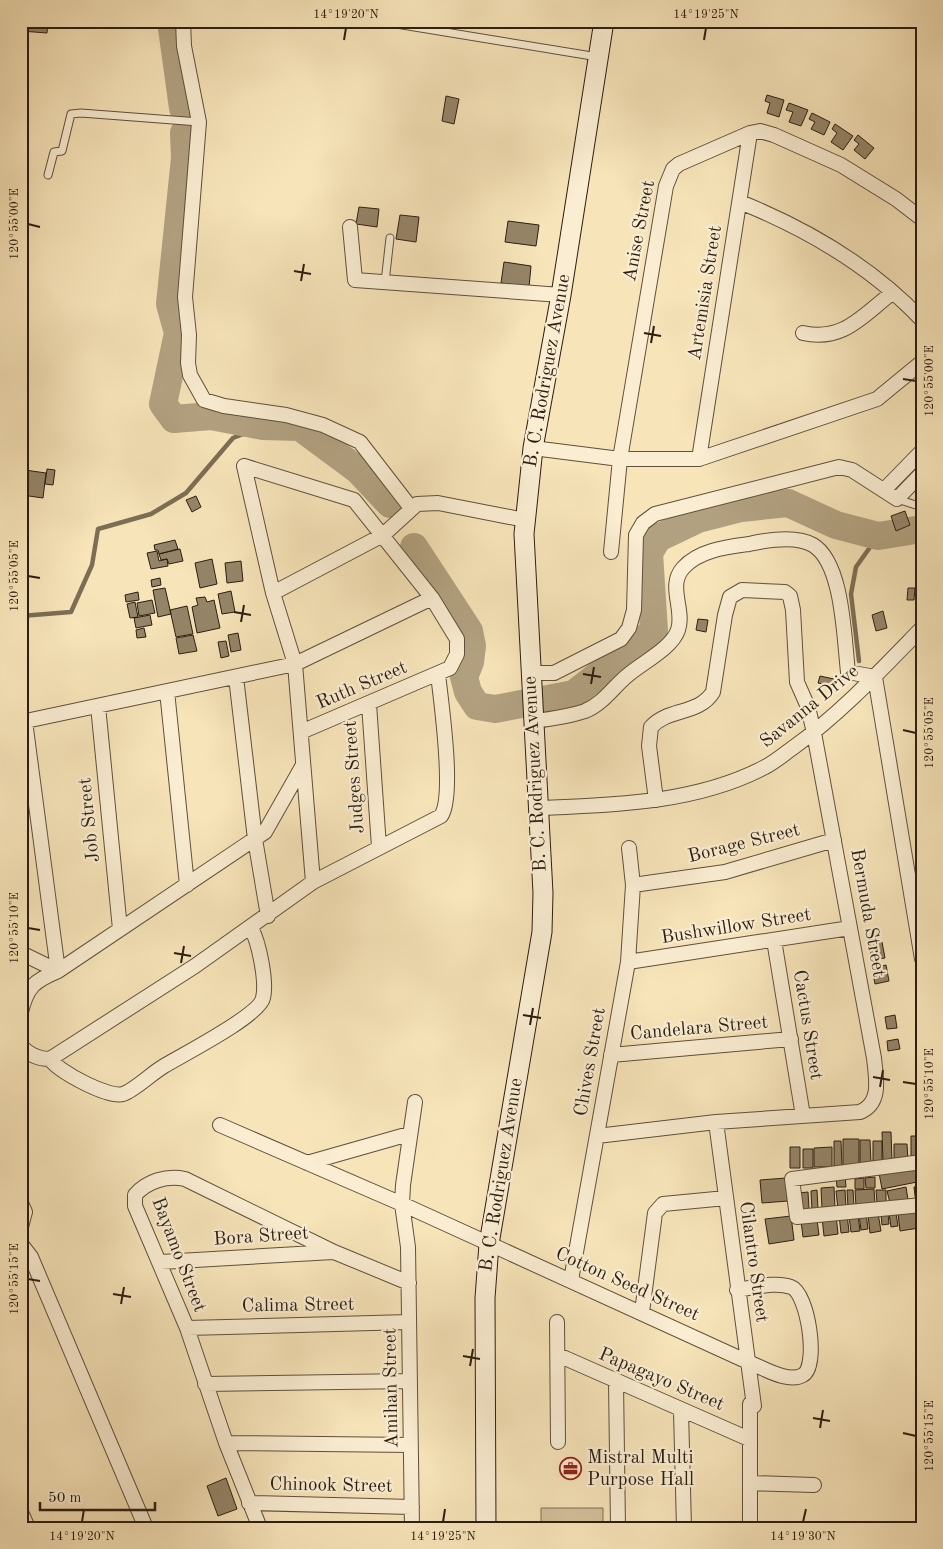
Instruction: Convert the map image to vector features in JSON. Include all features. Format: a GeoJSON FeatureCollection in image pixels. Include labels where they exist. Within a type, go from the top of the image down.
{"type":"FeatureCollection","features":[{"type":"Feature","properties":{"kind":"street"},"geometry":{"type":"LineString","coordinates":[[183,21],[184,46],[199,122],[185,297],[189,335],[188,363],[193,382],[204,400],[224,406],[286,415],[323,425],[360,442],[410,508]]}},
{"type":"Feature","properties":{"kind":"street","name":"B. C. Rodriguez Avenue"},"geometry":{"type":"LineString","coordinates":[[486,1528],[485,1298],[489,1244],[542,932],[543,893],[530,675],[526,520],[533,448],[561,296],[604,21]]}},
{"type":"Feature","properties":{"kind":"street","name":"Anise Street"},"geometry":{"type":"LineString","coordinates":[[611,552],[620,459],[669,177],[673,169],[685,160],[750,133],[767,132],[841,165],[896,199],[922,219]]}},
{"type":"Feature","properties":{"kind":"street","name":"Artemisia Street"},"geometry":{"type":"LineString","coordinates":[[699,460],[750,133]]}},
{"type":"Feature","properties":{"kind":"street"},"geometry":{"type":"LineString","coordinates":[[740,202],[813,235],[856,264],[892,292],[922,320]]}},
{"type":"Feature","properties":{"kind":"street"},"geometry":{"type":"LineString","coordinates":[[350,227],[355,280],[561,296]]}},
{"type":"Feature","properties":{"kind":"street"},"geometry":{"type":"LineString","coordinates":[[803,333],[829,336],[842,332],[892,292]]}},
{"type":"Feature","properties":{"kind":"street"},"geometry":{"type":"LineString","coordinates":[[533,448],[620,459],[699,460],[878,399],[922,362]]}},
{"type":"Feature","properties":{"kind":"street"},"geometry":{"type":"LineString","coordinates":[[884,490],[922,451]]}},
{"type":"Feature","properties":{"kind":"street","name":"Ruth Street"},"geometry":{"type":"LineString","coordinates":[[273,593],[244,466],[354,500],[432,598],[457,639],[458,647],[455,660],[450,668],[301,732]]}},
{"type":"Feature","properties":{"kind":"street"},"geometry":{"type":"LineString","coordinates":[[530,675],[554,673],[621,640],[630,628],[634,610],[636,535],[643,523],[655,514],[839,467],[852,470],[897,499],[922,473]]}},
{"type":"Feature","properties":{"kind":"street"},"geometry":{"type":"LineString","coordinates":[[313,882],[295,664],[273,593],[383,535],[410,508],[426,502],[526,520]]}},
{"type":"Feature","properties":{"kind":"street"},"geometry":{"type":"LineString","coordinates":[[533,718],[565,717],[587,711],[599,703],[627,675],[659,653],[678,632],[681,620],[676,584],[681,570],[692,559],[715,550],[763,541],[792,540],[812,544],[827,556],[835,575],[848,672],[875,678],[922,959]]}},
{"type":"Feature","properties":{"kind":"street","name":"Bermuda Street"},"geometry":{"type":"LineString","coordinates":[[656,800],[649,746],[651,728],[662,719],[698,707],[708,701],[713,692],[727,605],[735,593],[742,590],[778,590],[785,592],[790,596],[793,610],[797,682],[808,707],[814,733],[874,1058],[876,1090],[874,1100],[869,1108],[860,1112],[803,1116]]}},
{"type":"Feature","properties":{"kind":"street"},"geometry":{"type":"LineString","coordinates":[[58,971],[23,722],[295,664],[432,598]]}},
{"type":"Feature","properties":{"kind":"street","name":"Savanna Drive"},"geometry":{"type":"LineString","coordinates":[[539,808],[609,805],[656,800],[739,779],[766,766],[814,733],[875,678],[922,628]]}},
{"type":"Feature","properties":{"kind":"street"},"geometry":{"type":"LineString","coordinates":[[21,1046],[28,1054],[41,1059],[50,1059],[195,966],[268,916],[313,882],[435,819],[444,812],[446,800],[445,731],[438,674]]}},
{"type":"Feature","properties":{"kind":"street"},"geometry":{"type":"LineString","coordinates":[[236,677],[255,839],[268,916]]}},
{"type":"Feature","properties":{"kind":"street"},"geometry":{"type":"LineString","coordinates":[[167,691],[186,884]]}},
{"type":"Feature","properties":{"kind":"street","name":"Judges Street"},"geometry":{"type":"LineString","coordinates":[[369,704],[379,847]]}},
{"type":"Feature","properties":{"kind":"street","name":"Job Street"},"geometry":{"type":"LineString","coordinates":[[98,706],[120,930]]}},
{"type":"Feature","properties":{"kind":"street"},"geometry":{"type":"LineString","coordinates":[[21,1012],[25,996],[34,984],[58,971],[255,839],[273,820],[303,765]]}},
{"type":"Feature","properties":{"kind":"street","name":"Borage Street"},"geometry":{"type":"LineString","coordinates":[[633,885],[725,872],[834,840]]}},
{"type":"Feature","properties":{"kind":"street","name":"Chives Street"},"geometry":{"type":"LineString","coordinates":[[571,1280],[628,962],[633,885],[628,848]]}},
{"type":"Feature","properties":{"kind":"street"},"geometry":{"type":"LineString","coordinates":[[50,1059],[63,1072],[112,1094],[123,1094],[162,1067],[238,1022],[257,1008],[263,998],[260,948],[251,928]]}},
{"type":"Feature","properties":{"kind":"street","name":"Bushwillow Street"},"geometry":{"type":"LineString","coordinates":[[628,962],[850,928]]}},
{"type":"Feature","properties":{"kind":"street","name":"Cactus Street"},"geometry":{"type":"LineString","coordinates":[[774,940],[803,1116]]}},
{"type":"Feature","properties":{"kind":"street"},"geometry":{"type":"LineString","coordinates":[[21,953],[58,971]]}},
{"type":"Feature","properties":{"kind":"street","name":"Candelara Street"},"geometry":{"type":"LineString","coordinates":[[612,1055],[791,1039]]}},
{"type":"Feature","properties":{"kind":"street","name":"Amihan Street"},"geometry":{"type":"LineString","coordinates":[[412,1528],[408,1247],[402,1204],[409,1134],[415,1102]]}},
{"type":"Feature","properties":{"kind":"street"},"geometry":{"type":"LineString","coordinates":[[597,1136],[716,1122],[803,1116]]}},
{"type":"Feature","properties":{"kind":"street","name":"Cilantro Street"},"geometry":{"type":"LineString","coordinates":[[716,1122],[752,1405],[749,1439],[750,1528]]}},
{"type":"Feature","properties":{"kind":"street","name":"Cotton Seed Street"},"geometry":{"type":"LineString","coordinates":[[220,1125],[402,1204],[748,1362],[785,1376],[797,1378],[805,1374],[810,1367],[812,1355],[804,1305],[800,1295],[793,1288],[772,1285],[737,1290]]}},
{"type":"Feature","properties":{"kind":"street"},"geometry":{"type":"LineString","coordinates":[[307,1163],[409,1134]]}},
{"type":"Feature","properties":{"kind":"street"},"geometry":{"type":"LineString","coordinates":[[922,1162],[792,1179],[797,1217],[922,1205]]}},
{"type":"Feature","properties":{"kind":"street","name":"Bayamo Street"},"geometry":{"type":"LineString","coordinates":[[260,1528],[226,1443],[161,1262],[135,1206],[135,1195],[149,1184],[167,1177],[185,1179],[334,1252],[409,1284]]}},
{"type":"Feature","properties":{"kind":"street"},"geometry":{"type":"LineString","coordinates":[[642,1312],[655,1213],[663,1204],[726,1198]]}},
{"type":"Feature","properties":{"kind":"street"},"geometry":{"type":"LineString","coordinates":[[21,1203],[25,1212],[21,1227]]}},
{"type":"Feature","properties":{"kind":"street"},"geometry":{"type":"LineString","coordinates":[[21,1244],[31,1257],[146,1528]]}},
{"type":"Feature","properties":{"kind":"street","name":"Bora Street"},"geometry":{"type":"LineString","coordinates":[[161,1262],[334,1252]]}},
{"type":"Feature","properties":{"kind":"street","name":"Calima Street"},"geometry":{"type":"LineString","coordinates":[[186,1328],[410,1322]]}},
{"type":"Feature","properties":{"kind":"street"},"geometry":{"type":"LineString","coordinates":[[558,1322],[558,1442]]}},
{"type":"Feature","properties":{"kind":"street","name":"Papagayo Street"},"geometry":{"type":"LineString","coordinates":[[558,1356],[749,1439]]}},
{"type":"Feature","properties":{"kind":"street"},"geometry":{"type":"LineString","coordinates":[[205,1384],[410,1381]]}},
{"type":"Feature","properties":{"kind":"street"},"geometry":{"type":"LineString","coordinates":[[616,1382],[618,1528]]}},
{"type":"Feature","properties":{"kind":"street"},"geometry":{"type":"LineString","coordinates":[[681,1411],[684,1528]]}},
{"type":"Feature","properties":{"kind":"street"},"geometry":{"type":"LineString","coordinates":[[226,1443],[411,1445]]}},
{"type":"Feature","properties":{"kind":"street"},"geometry":{"type":"LineString","coordinates":[[750,1483],[814,1485]]}},
{"type":"Feature","properties":{"kind":"street","name":"Chinook Street"},"geometry":{"type":"LineString","coordinates":[[249,1503],[412,1507]]}},
{"type":"Feature","properties":{"kind":"street"},"geometry":{"type":"LineString","coordinates":[[21,1512],[28,1528]]}},
{"type":"Feature","properties":{"kind":"lane"},"geometry":{"type":"LineString","coordinates":[[378,21],[598,57]]}},
{"type":"Feature","properties":{"kind":"lane"},"geometry":{"type":"LineString","coordinates":[[48,175],[54,152],[62,151],[71,114],[81,113],[199,122]]}},
{"type":"Feature","properties":{"kind":"lane"},"geometry":{"type":"LineString","coordinates":[[385,282],[390,238]]}},
{"type":"Feature","properties":{"kind":"lane"},"geometry":{"type":"LineString","coordinates":[[897,499],[922,507]]}},
{"type":"Feature","properties":{"kind":"shaded area"},"geometry":{"type":"Polygon","coordinates":[[[541,1508],[603,1508],[603,1528],[541,1528],[541,1508]]]}},
{"type":"Feature","properties":{"kind":"building"},"geometry":{"type":"Polygon","coordinates":[[[21,21],[48,21],[47,33],[21,31],[21,21]]]}},
{"type":"Feature","properties":{"kind":"building"},"geometry":{"type":"Polygon","coordinates":[[[767,95],[784,100],[779,117],[767,113],[770,103],[765,101],[767,95]]]}},
{"type":"Feature","properties":{"kind":"building"},"geometry":{"type":"Polygon","coordinates":[[[446,96],[459,99],[454,124],[442,121],[446,96]]]}},
{"type":"Feature","properties":{"kind":"building"},"geometry":{"type":"Polygon","coordinates":[[[789,103],[808,110],[801,126],[789,122],[793,112],[786,110],[789,103]]]}},
{"type":"Feature","properties":{"kind":"building"},"geometry":{"type":"Polygon","coordinates":[[[812,113],[830,122],[824,135],[811,129],[815,122],[809,119],[812,113]]]}},
{"type":"Feature","properties":{"kind":"building"},"geometry":{"type":"Polygon","coordinates":[[[835,124],[853,136],[843,150],[831,142],[837,133],[832,129],[835,124]]]}},
{"type":"Feature","properties":{"kind":"building"},"geometry":{"type":"Polygon","coordinates":[[[858,135],[874,148],[865,159],[854,150],[859,144],[854,140],[858,135]]]}},
{"type":"Feature","properties":{"kind":"building"},"geometry":{"type":"Polygon","coordinates":[[[359,207],[379,209],[377,227],[356,224],[359,207]]]}},
{"type":"Feature","properties":{"kind":"building"},"geometry":{"type":"Polygon","coordinates":[[[400,215],[419,217],[416,242],[396,239],[400,215]]]}},
{"type":"Feature","properties":{"kind":"building"},"geometry":{"type":"Polygon","coordinates":[[[508,221],[539,225],[536,246],[505,242],[508,221]]]}},
{"type":"Feature","properties":{"kind":"building"},"geometry":{"type":"Polygon","coordinates":[[[504,262],[531,266],[529,287],[501,283],[504,262]]]}},
{"type":"Feature","properties":{"kind":"building"},"geometry":{"type":"Polygon","coordinates":[[[47,469],[55,470],[53,485],[45,484],[47,469]]]}},
{"type":"Feature","properties":{"kind":"building"},"geometry":{"type":"Polygon","coordinates":[[[25,470],[46,473],[43,498],[22,495],[25,470]]]}},
{"type":"Feature","properties":{"kind":"building"},"geometry":{"type":"Polygon","coordinates":[[[196,496],[201,507],[192,512],[186,500],[196,496]]]}},
{"type":"Feature","properties":{"kind":"building"},"geometry":{"type":"Polygon","coordinates":[[[905,511],[910,525],[896,531],[891,516],[905,511]]]}},
{"type":"Feature","properties":{"kind":"building"},"geometry":{"type":"Polygon","coordinates":[[[175,540],[178,549],[159,554],[158,550],[155,550],[154,545],[175,540]]]}},
{"type":"Feature","properties":{"kind":"building"},"geometry":{"type":"Polygon","coordinates":[[[180,549],[183,561],[169,564],[167,559],[161,560],[159,554],[180,549]]]}},
{"type":"Feature","properties":{"kind":"building"},"geometry":{"type":"Polygon","coordinates":[[[157,551],[159,561],[167,559],[168,566],[151,569],[147,553],[157,551]]]}},
{"type":"Feature","properties":{"kind":"building"},"geometry":{"type":"Polygon","coordinates":[[[212,559],[217,584],[200,588],[195,563],[212,559]]]}},
{"type":"Feature","properties":{"kind":"building"},"geometry":{"type":"Polygon","coordinates":[[[241,561],[243,581],[227,583],[225,563],[241,561]]]}},
{"type":"Feature","properties":{"kind":"building"},"geometry":{"type":"Polygon","coordinates":[[[160,578],[161,585],[152,587],[151,580],[160,578]]]}},
{"type":"Feature","properties":{"kind":"building"},"geometry":{"type":"Polygon","coordinates":[[[165,588],[171,614],[158,617],[153,590],[165,588]]]}},
{"type":"Feature","properties":{"kind":"building"},"geometry":{"type":"Polygon","coordinates":[[[908,588],[915,588],[914,600],[907,600],[908,588]]]}},
{"type":"Feature","properties":{"kind":"building"},"geometry":{"type":"Polygon","coordinates":[[[231,591],[235,612],[222,614],[218,594],[231,591]]]}},
{"type":"Feature","properties":{"kind":"building"},"geometry":{"type":"Polygon","coordinates":[[[138,592],[139,600],[126,602],[125,595],[138,592]]]}},
{"type":"Feature","properties":{"kind":"building"},"geometry":{"type":"Polygon","coordinates":[[[205,597],[207,602],[214,600],[220,628],[197,633],[192,607],[198,605],[196,598],[205,597]]]}},
{"type":"Feature","properties":{"kind":"building"},"geometry":{"type":"Polygon","coordinates":[[[152,600],[155,613],[139,616],[137,603],[152,600]]]}},
{"type":"Feature","properties":{"kind":"building"},"geometry":{"type":"Polygon","coordinates":[[[135,602],[138,617],[130,618],[127,604],[135,602]]]}},
{"type":"Feature","properties":{"kind":"building"},"geometry":{"type":"Polygon","coordinates":[[[187,606],[193,634],[176,637],[170,610],[187,606]]]}},
{"type":"Feature","properties":{"kind":"building"},"geometry":{"type":"Polygon","coordinates":[[[883,611],[887,628],[876,631],[872,615],[883,611]]]}},
{"type":"Feature","properties":{"kind":"building"},"geometry":{"type":"Polygon","coordinates":[[[150,615],[152,625],[136,628],[134,618],[150,615]]]}},
{"type":"Feature","properties":{"kind":"building"},"geometry":{"type":"Polygon","coordinates":[[[698,619],[708,620],[706,632],[696,630],[698,619]]]}},
{"type":"Feature","properties":{"kind":"building"},"geometry":{"type":"Polygon","coordinates":[[[144,628],[146,637],[137,638],[136,630],[144,628]]]}},
{"type":"Feature","properties":{"kind":"building"},"geometry":{"type":"Polygon","coordinates":[[[238,633],[241,650],[231,652],[228,635],[238,633]]]}},
{"type":"Feature","properties":{"kind":"building"},"geometry":{"type":"Polygon","coordinates":[[[193,635],[197,651],[179,654],[176,638],[193,635]]]}},
{"type":"Feature","properties":{"kind":"building"},"geometry":{"type":"Polygon","coordinates":[[[226,641],[229,656],[221,658],[218,642],[226,641]]]}},
{"type":"Feature","properties":{"kind":"building"},"geometry":{"type":"Polygon","coordinates":[[[820,676],[834,679],[832,686],[818,683],[820,676]]]}},
{"type":"Feature","properties":{"kind":"building"},"geometry":{"type":"Polygon","coordinates":[[[882,942],[885,958],[872,960],[869,945],[882,942]]]}},
{"type":"Feature","properties":{"kind":"building"},"geometry":{"type":"Polygon","coordinates":[[[886,965],[889,981],[875,984],[872,968],[886,965]]]}},
{"type":"Feature","properties":{"kind":"building"},"geometry":{"type":"Polygon","coordinates":[[[895,1015],[897,1028],[887,1029],[885,1017],[895,1015]]]}},
{"type":"Feature","properties":{"kind":"building"},"geometry":{"type":"Polygon","coordinates":[[[898,1039],[900,1049],[888,1051],[887,1041],[898,1039]]]}},
{"type":"Feature","properties":{"kind":"building"},"geometry":{"type":"Polygon","coordinates":[[[882,1132],[891,1132],[892,1161],[883,1161],[882,1132]]]}},
{"type":"Feature","properties":{"kind":"building"},"geometry":{"type":"Polygon","coordinates":[[[911,1136],[922,1136],[922,1160],[911,1160],[911,1136]]]}},
{"type":"Feature","properties":{"kind":"building"},"geometry":{"type":"Polygon","coordinates":[[[843,1139],[859,1139],[859,1166],[843,1166],[843,1139]]]}},
{"type":"Feature","properties":{"kind":"building"},"geometry":{"type":"Polygon","coordinates":[[[860,1140],[870,1140],[871,1163],[860,1163],[860,1140]]]}},
{"type":"Feature","properties":{"kind":"building"},"geometry":{"type":"Polygon","coordinates":[[[834,1141],[841,1141],[842,1166],[834,1166],[834,1141]]]}},
{"type":"Feature","properties":{"kind":"building"},"geometry":{"type":"Polygon","coordinates":[[[873,1141],[882,1141],[882,1162],[873,1162],[873,1141]]]}},
{"type":"Feature","properties":{"kind":"building"},"geometry":{"type":"Polygon","coordinates":[[[894,1144],[907,1144],[908,1161],[894,1161],[894,1144]]]}},
{"type":"Feature","properties":{"kind":"building"},"geometry":{"type":"Polygon","coordinates":[[[790,1147],[800,1147],[800,1168],[790,1168],[790,1147]]]}},
{"type":"Feature","properties":{"kind":"building"},"geometry":{"type":"Polygon","coordinates":[[[832,1147],[832,1167],[814,1167],[814,1148],[832,1147]]]}},
{"type":"Feature","properties":{"kind":"building"},"geometry":{"type":"Polygon","coordinates":[[[803,1149],[813,1149],[813,1168],[803,1168],[803,1149]]]}},
{"type":"Feature","properties":{"kind":"building"},"geometry":{"type":"Polygon","coordinates":[[[922,1165],[922,1181],[882,1189],[879,1173],[922,1165]]]}},
{"type":"Feature","properties":{"kind":"building"},"geometry":{"type":"Polygon","coordinates":[[[845,1175],[846,1187],[837,1187],[836,1176],[845,1175]]]}},
{"type":"Feature","properties":{"kind":"building"},"geometry":{"type":"Polygon","coordinates":[[[875,1177],[875,1188],[866,1188],[865,1178],[875,1177]]]}},
{"type":"Feature","properties":{"kind":"building"},"geometry":{"type":"Polygon","coordinates":[[[786,1178],[788,1201],[762,1203],[760,1180],[786,1178]]]}},
{"type":"Feature","properties":{"kind":"building"},"geometry":{"type":"Polygon","coordinates":[[[864,1178],[864,1189],[855,1189],[855,1179],[864,1178]]]}},
{"type":"Feature","properties":{"kind":"building"},"geometry":{"type":"Polygon","coordinates":[[[922,1185],[922,1203],[916,1204],[914,1187],[922,1185]]]}},
{"type":"Feature","properties":{"kind":"building"},"geometry":{"type":"Polygon","coordinates":[[[834,1187],[835,1208],[822,1209],[821,1188],[834,1187]]]}},
{"type":"Feature","properties":{"kind":"building"},"geometry":{"type":"Polygon","coordinates":[[[906,1187],[908,1200],[890,1203],[887,1191],[906,1187]]]}},
{"type":"Feature","properties":{"kind":"building"},"geometry":{"type":"Polygon","coordinates":[[[874,1189],[875,1205],[856,1206],[855,1190],[874,1189]]]}},
{"type":"Feature","properties":{"kind":"building"},"geometry":{"type":"Polygon","coordinates":[[[817,1190],[818,1210],[812,1210],[811,1191],[817,1190]]]}},
{"type":"Feature","properties":{"kind":"building"},"geometry":{"type":"Polygon","coordinates":[[[845,1190],[846,1208],[838,1209],[836,1191],[845,1190]]]}},
{"type":"Feature","properties":{"kind":"building"},"geometry":{"type":"Polygon","coordinates":[[[847,1190],[853,1190],[854,1206],[848,1207],[847,1190]]]}},
{"type":"Feature","properties":{"kind":"building"},"geometry":{"type":"Polygon","coordinates":[[[876,1190],[886,1190],[886,1203],[877,1203],[876,1190]]]}},
{"type":"Feature","properties":{"kind":"building"},"geometry":{"type":"Polygon","coordinates":[[[808,1192],[809,1209],[799,1210],[798,1193],[808,1192]]]}},
{"type":"Feature","properties":{"kind":"building"},"geometry":{"type":"Polygon","coordinates":[[[917,1210],[919,1228],[900,1231],[898,1213],[917,1210]]]}},
{"type":"Feature","properties":{"kind":"building"},"geometry":{"type":"Polygon","coordinates":[[[866,1213],[868,1229],[861,1230],[859,1214],[866,1213]]]}},
{"type":"Feature","properties":{"kind":"building"},"geometry":{"type":"Polygon","coordinates":[[[878,1213],[881,1231],[870,1233],[868,1214],[878,1213]]]}},
{"type":"Feature","properties":{"kind":"building"},"geometry":{"type":"Polygon","coordinates":[[[889,1213],[896,1213],[898,1226],[891,1227],[889,1213]]]}},
{"type":"Feature","properties":{"kind":"building"},"geometry":{"type":"Polygon","coordinates":[[[847,1214],[849,1232],[841,1233],[839,1215],[847,1214]]]}},
{"type":"Feature","properties":{"kind":"building"},"geometry":{"type":"Polygon","coordinates":[[[881,1214],[888,1214],[889,1224],[882,1225],[881,1214]]]}},
{"type":"Feature","properties":{"kind":"building"},"geometry":{"type":"Polygon","coordinates":[[[836,1215],[838,1234],[824,1236],[822,1217],[836,1215]]]}},
{"type":"Feature","properties":{"kind":"building"},"geometry":{"type":"Polygon","coordinates":[[[858,1215],[860,1231],[851,1232],[849,1216],[858,1215]]]}},
{"type":"Feature","properties":{"kind":"building"},"geometry":{"type":"Polygon","coordinates":[[[791,1216],[794,1240],[769,1244],[765,1219],[791,1216]]]}},
{"type":"Feature","properties":{"kind":"building"},"geometry":{"type":"Polygon","coordinates":[[[817,1220],[819,1235],[803,1237],[801,1221],[817,1220]]]}},
{"type":"Feature","properties":{"kind":"building"},"geometry":{"type":"Polygon","coordinates":[[[573,1462],[577,1471],[565,1476],[561,1467],[573,1462]]]}},
{"type":"Feature","properties":{"kind":"building"},"geometry":{"type":"Polygon","coordinates":[[[226,1478],[237,1509],[218,1516],[207,1486],[226,1478]]]}},
{"type":"Feature","properties":{"kind":"waterway"},"geometry":{"type":"LineString","coordinates":[[171,21],[183,108]]}},
{"type":"Feature","properties":{"kind":"waterway"},"geometry":{"type":"LineString","coordinates":[[184,133],[185,158],[170,304],[178,333],[163,404],[174,419],[211,416],[263,426],[300,427],[358,470],[390,504]]}},
{"type":"Feature","properties":{"kind":"waterway"},"geometry":{"type":"LineString","coordinates":[[21,616],[71,612],[92,565],[98,529],[151,514],[186,493],[233,438],[263,426]]}},
{"type":"Feature","properties":{"kind":"waterway"},"geometry":{"type":"LineString","coordinates":[[414,547],[469,631],[472,646],[470,662],[464,677],[468,692],[477,706],[495,709],[574,694],[654,631],[649,553],[658,538],[698,519],[741,508],[788,503],[836,525],[878,536],[922,529]]}},
{"type":"Feature","properties":{"kind":"waterway"},"geometry":{"type":"LineString","coordinates":[[859,661],[851,594],[856,567],[878,536]]}},
{"type":"Feature","properties":{"kind":"place","name":"Mistral Multi Purpose Hall"},"geometry":{"type":"Point","coordinates":[571,1469]}}]}
